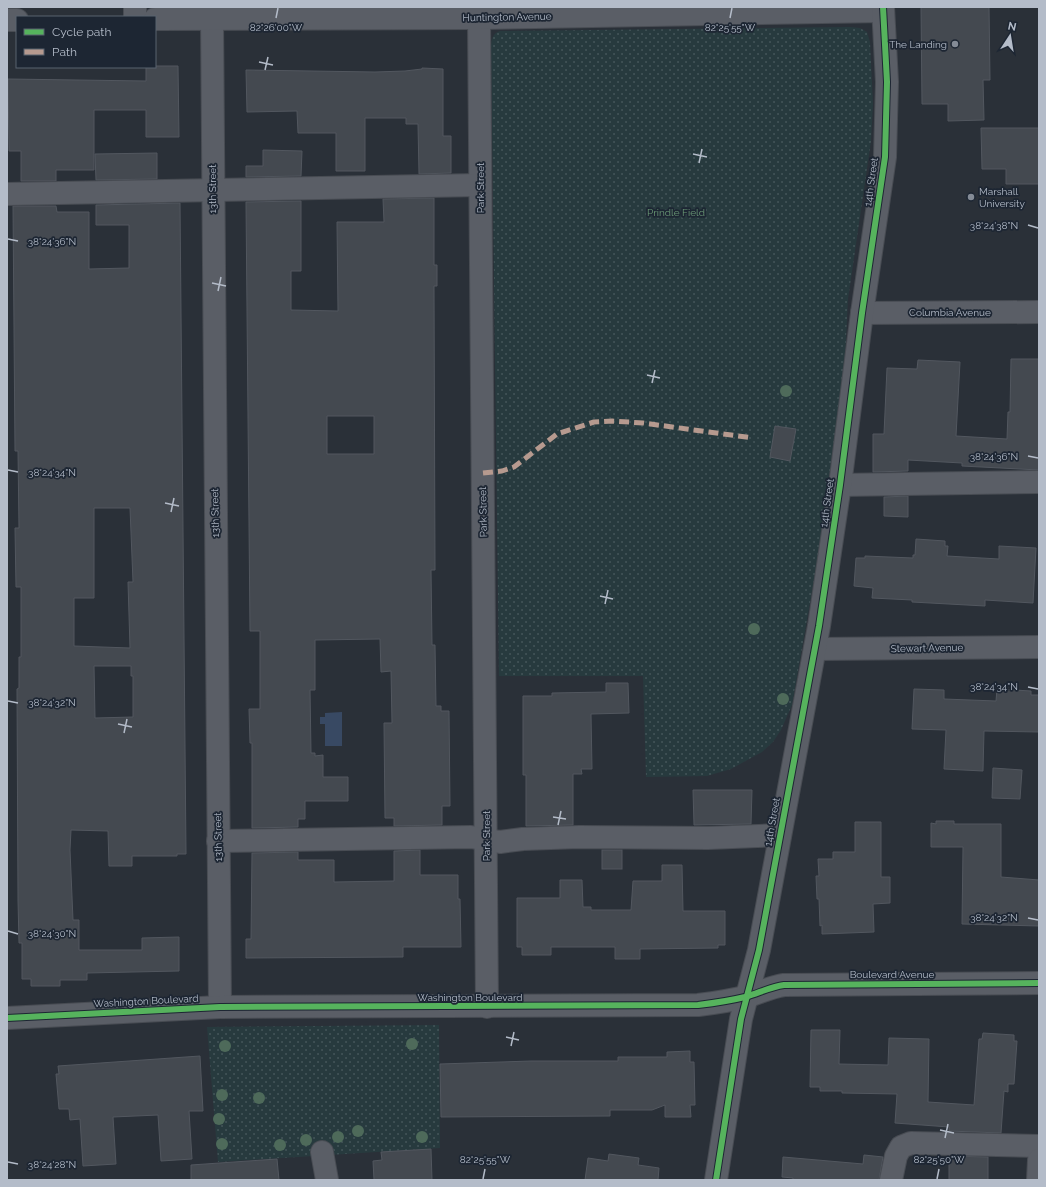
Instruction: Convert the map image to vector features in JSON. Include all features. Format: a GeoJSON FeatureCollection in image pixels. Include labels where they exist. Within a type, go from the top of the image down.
{"type":"FeatureCollection","features":[{"type":"Feature","properties":{"kind":"street","name":"Huntington Avenue"},"geometry":{"type":"LineString","coordinates":[[156,19],[479,18],[883,9]]}},
{"type":"Feature","properties":{"kind":"street","name":"14th Street"},"geometry":{"type":"LineString","coordinates":[[747,996],[759,950],[814,649],[840,485],[862,313],[885,157],[887,82],[883,9]]}},
{"type":"Feature","properties":{"kind":"street","name":"13th Street"},"geometry":{"type":"LineString","coordinates":[[212,18],[212,191],[220,1007]]}},
{"type":"Feature","properties":{"kind":"street","name":"Park Street"},"geometry":{"type":"LineString","coordinates":[[479,18],[479,185],[487,1007]]}},
{"type":"Feature","properties":{"kind":"street"},"geometry":{"type":"LineString","coordinates":[[7,194],[479,185]]}},
{"type":"Feature","properties":{"kind":"street","name":"Columbia Avenue"},"geometry":{"type":"LineString","coordinates":[[862,313],[1039,312]]}},
{"type":"Feature","properties":{"kind":"street"},"geometry":{"type":"LineString","coordinates":[[840,485],[1039,482]]}},
{"type":"Feature","properties":{"kind":"street","name":"Stewart Avenue"},"geometry":{"type":"LineString","coordinates":[[814,649],[1039,647]]}},
{"type":"Feature","properties":{"kind":"street"},"geometry":{"type":"LineString","coordinates":[[218,841],[471,837],[500,842],[523,839],[587,837],[708,838],[780,835]]}},
{"type":"Feature","properties":{"kind":"street","name":"Boulevard Avenue"},"geometry":{"type":"LineString","coordinates":[[747,996],[767,988],[792,984],[1039,982]]}},
{"type":"Feature","properties":{"kind":"street"},"geometry":{"type":"LineString","coordinates":[[716,1180],[738,1036],[747,996]]}},
{"type":"Feature","properties":{"kind":"street","name":"Washington Boulevard"},"geometry":{"type":"LineString","coordinates":[[7,1018],[220,1007],[698,1005],[722,1003],[747,996]]}},
{"type":"Feature","properties":{"kind":"street"},"geometry":{"type":"LineString","coordinates":[[891,1180],[896,1156],[901,1147],[911,1143],[1039,1146]]}},
{"type":"Feature","properties":{"kind":"street"},"geometry":{"type":"LineString","coordinates":[[322,1152],[327,1180]]}},
{"type":"Feature","properties":{"kind":"street"},"geometry":{"type":"LineString","coordinates":[[1038,1180],[1039,1160]]}},
{"type":"Feature","properties":{"kind":"green space","name":"Prindle Field"},"geometry":{"type":"Polygon","coordinates":[[[860,28],[867,32],[870,42],[873,104],[871,141],[848,299],[845,360],[820,546],[792,705],[781,730],[773,742],[762,752],[731,769],[707,776],[646,777],[643,676],[499,676],[491,45],[493,36],[500,31],[860,28]]]}},
{"type":"Feature","properties":{"kind":"green space"},"geometry":{"type":"Polygon","coordinates":[[[439,1025],[440,1148],[218,1162],[207,1027],[439,1025]]]}},
{"type":"Feature","properties":{"kind":"water"},"geometry":{"type":"Polygon","coordinates":[[[342,712],[342,746],[325,746],[325,724],[320,724],[320,717],[325,717],[325,713],[342,712]]]}},
{"type":"Feature","properties":{"kind":"building","name":"The Landing"},"geometry":{"type":"Polygon","coordinates":[[[921,7],[989,7],[990,80],[983,80],[984,120],[948,121],[948,104],[922,104],[921,7]]]}},
{"type":"Feature","properties":{"kind":"building"},"geometry":{"type":"Polygon","coordinates":[[[156,66],[178,66],[179,137],[146,137],[146,110],[94,110],[94,170],[56,170],[56,181],[21,181],[21,151],[9,151],[8,79],[146,81],[146,68],[156,68],[156,66]]]}},
{"type":"Feature","properties":{"kind":"building"},"geometry":{"type":"Polygon","coordinates":[[[422,68],[443,69],[443,136],[451,136],[451,173],[419,174],[418,124],[406,124],[406,118],[365,118],[365,171],[336,171],[336,133],[298,133],[297,111],[247,112],[246,70],[375,72],[405,71],[422,68]]]}},
{"type":"Feature","properties":{"kind":"building"},"geometry":{"type":"Polygon","coordinates":[[[981,128],[1039,128],[1039,184],[1006,184],[1006,169],[982,169],[981,128]]]}},
{"type":"Feature","properties":{"kind":"building"},"geometry":{"type":"Polygon","coordinates":[[[263,150],[302,151],[301,176],[246,177],[246,166],[263,166],[263,150]]]}},
{"type":"Feature","properties":{"kind":"building"},"geometry":{"type":"Polygon","coordinates":[[[157,153],[157,179],[96,180],[95,154],[157,153]]]}},
{"type":"Feature","properties":{"kind":"building"},"geometry":{"type":"Polygon","coordinates":[[[434,198],[434,265],[437,265],[437,286],[434,286],[435,570],[431,570],[432,645],[435,645],[436,706],[441,706],[441,711],[449,711],[450,806],[442,806],[442,825],[394,826],[394,818],[385,818],[384,723],[392,723],[391,671],[381,672],[380,639],[315,640],[315,690],[310,690],[311,753],[315,753],[315,756],[323,755],[323,777],[348,777],[348,801],[305,801],[305,819],[298,819],[298,827],[252,828],[252,743],[250,743],[249,709],[260,709],[260,631],[250,631],[246,202],[301,201],[301,271],[291,271],[291,310],[338,311],[337,222],[384,222],[383,199],[434,198]],[[327,416],[327,454],[374,454],[374,416],[327,416]]]}},
{"type":"Feature","properties":{"kind":"building"},"geometry":{"type":"Polygon","coordinates":[[[180,203],[186,854],[177,854],[177,856],[132,856],[132,866],[109,866],[108,831],[71,830],[70,850],[73,920],[79,920],[79,950],[142,950],[142,938],[179,937],[179,971],[87,973],[87,980],[60,980],[60,986],[31,986],[31,979],[22,979],[22,943],[19,943],[18,900],[17,689],[19,688],[19,657],[21,657],[21,587],[16,587],[15,528],[19,528],[18,451],[15,451],[13,206],[56,206],[57,212],[89,212],[89,269],[129,268],[129,225],[96,225],[96,205],[180,203]],[[94,508],[94,598],[74,598],[74,646],[130,648],[128,582],[133,582],[130,508],[94,508]],[[94,666],[95,718],[133,717],[133,676],[131,676],[131,666],[94,666]]]}},
{"type":"Feature","properties":{"kind":"building"},"geometry":{"type":"Polygon","coordinates":[[[1011,359],[1039,359],[1039,470],[962,466],[962,463],[908,460],[908,471],[873,472],[873,434],[884,434],[887,368],[917,369],[918,360],[960,362],[956,436],[1007,439],[1008,412],[1010,412],[1011,359]]]}},
{"type":"Feature","properties":{"kind":"building"},"geometry":{"type":"Polygon","coordinates":[[[775,426],[796,429],[790,461],[770,457],[775,426]]]}},
{"type":"Feature","properties":{"kind":"building"},"geometry":{"type":"Polygon","coordinates":[[[908,496],[908,517],[884,516],[884,497],[908,496]]]}},
{"type":"Feature","properties":{"kind":"building"},"geometry":{"type":"Polygon","coordinates":[[[916,539],[945,541],[945,546],[948,546],[947,556],[999,559],[999,546],[1036,548],[1033,603],[985,600],[985,606],[912,602],[912,600],[872,598],[873,588],[854,586],[856,558],[865,558],[865,556],[913,558],[913,555],[915,555],[916,539]]]}},
{"type":"Feature","properties":{"kind":"building"},"geometry":{"type":"Polygon","coordinates":[[[606,683],[628,683],[629,713],[591,714],[592,769],[581,769],[582,774],[573,774],[573,825],[526,826],[526,775],[523,775],[523,696],[552,696],[552,693],[606,692],[606,683]]]}},
{"type":"Feature","properties":{"kind":"building"},"geometry":{"type":"Polygon","coordinates":[[[914,689],[944,690],[944,699],[996,701],[997,689],[1031,691],[1031,695],[1039,695],[1039,732],[984,731],[983,771],[944,769],[946,730],[912,729],[914,689]]]}},
{"type":"Feature","properties":{"kind":"building"},"geometry":{"type":"Polygon","coordinates":[[[993,768],[1022,770],[1020,799],[992,798],[993,768]]]}},
{"type":"Feature","properties":{"kind":"building"},"geometry":{"type":"Polygon","coordinates":[[[693,790],[752,790],[751,824],[694,825],[693,790]]]}},
{"type":"Feature","properties":{"kind":"building"},"geometry":{"type":"Polygon","coordinates":[[[936,821],[954,821],[954,824],[1001,824],[1001,877],[1039,880],[1039,926],[962,924],[963,847],[931,847],[931,823],[936,824],[936,821]]]}},
{"type":"Feature","properties":{"kind":"building"},"geometry":{"type":"Polygon","coordinates":[[[855,822],[881,822],[881,877],[890,877],[890,903],[873,904],[874,932],[822,934],[822,925],[820,926],[819,899],[817,899],[816,876],[819,876],[818,859],[833,859],[833,852],[855,852],[855,822]]]}},
{"type":"Feature","properties":{"kind":"building"},"geometry":{"type":"Polygon","coordinates":[[[420,850],[420,875],[458,875],[461,947],[403,947],[403,957],[246,958],[246,939],[251,939],[252,853],[298,852],[298,860],[334,860],[334,882],[394,881],[394,851],[420,850]]]}},
{"type":"Feature","properties":{"kind":"building"},"geometry":{"type":"Polygon","coordinates":[[[602,850],[622,850],[622,869],[602,869],[602,850]]]}},
{"type":"Feature","properties":{"kind":"building"},"geometry":{"type":"Polygon","coordinates":[[[662,865],[682,865],[683,911],[725,911],[725,945],[718,945],[718,948],[640,949],[640,959],[615,959],[615,947],[551,947],[551,955],[522,955],[522,947],[517,947],[517,898],[560,898],[560,880],[582,880],[583,907],[591,907],[591,910],[631,910],[633,881],[662,881],[662,865]]]}},
{"type":"Feature","properties":{"kind":"building"},"geometry":{"type":"Polygon","coordinates":[[[811,1030],[840,1030],[839,1064],[888,1065],[889,1038],[929,1039],[928,1102],[974,1105],[979,1039],[982,1039],[983,1033],[1014,1035],[1014,1041],[1017,1041],[1014,1084],[1008,1084],[1008,1092],[1004,1091],[1001,1133],[949,1131],[949,1127],[895,1123],[897,1094],[842,1093],[842,1091],[820,1091],[820,1087],[810,1087],[811,1030]]]}},
{"type":"Feature","properties":{"kind":"building"},"geometry":{"type":"Polygon","coordinates":[[[690,1051],[690,1062],[694,1062],[695,1105],[690,1105],[691,1117],[665,1117],[665,1105],[652,1110],[610,1110],[610,1116],[441,1117],[440,1064],[531,1061],[618,1061],[618,1057],[667,1057],[667,1052],[690,1051]]]}},
{"type":"Feature","properties":{"kind":"building"},"geometry":{"type":"Polygon","coordinates":[[[200,1056],[203,1111],[189,1111],[192,1159],[161,1161],[158,1115],[113,1117],[116,1164],[83,1166],[80,1119],[70,1120],[69,1109],[59,1109],[56,1074],[59,1074],[58,1066],[200,1056]]]}},
{"type":"Feature","properties":{"kind":"building"},"geometry":{"type":"Polygon","coordinates":[[[431,1149],[432,1180],[374,1180],[373,1161],[382,1160],[381,1152],[431,1149]]]}},
{"type":"Feature","properties":{"kind":"building"},"geometry":{"type":"Polygon","coordinates":[[[609,1154],[639,1158],[638,1165],[659,1168],[658,1180],[585,1180],[588,1158],[608,1161],[609,1154]]]}},
{"type":"Feature","properties":{"kind":"building"},"geometry":{"type":"Polygon","coordinates":[[[864,1155],[883,1157],[879,1180],[793,1180],[793,1178],[782,1177],[783,1157],[863,1164],[864,1155]]]}},
{"type":"Feature","properties":{"kind":"building"},"geometry":{"type":"Polygon","coordinates":[[[949,1156],[988,1157],[988,1180],[949,1180],[949,1156]]]}},
{"type":"Feature","properties":{"kind":"building"},"geometry":{"type":"Polygon","coordinates":[[[277,1159],[279,1180],[191,1180],[191,1165],[277,1159]]]}},
{"type":"Feature","properties":{"kind":"marked path"},"geometry":{"type":"LineString","coordinates":[[483,473],[502,471],[514,467],[557,434],[594,422],[612,421],[643,423],[753,438]]}},
{"type":"Feature","properties":{"kind":"cycle path"},"geometry":{"type":"LineString","coordinates":[[716,1180],[741,1019],[759,950],[819,626],[840,485],[862,313],[885,157],[887,82],[883,7]]}},
{"type":"Feature","properties":{"kind":"cycle path"},"geometry":{"type":"LineString","coordinates":[[7,1018],[220,1007],[698,1005],[722,1002],[784,985],[1039,983]]}},
{"type":"Feature","properties":{"kind":"place","name":"The Landing"},"geometry":{"type":"Point","coordinates":[955,44]}},
{"type":"Feature","properties":{"kind":"place","name":"Marshall University"},"geometry":{"type":"Point","coordinates":[971,197]}}]}
